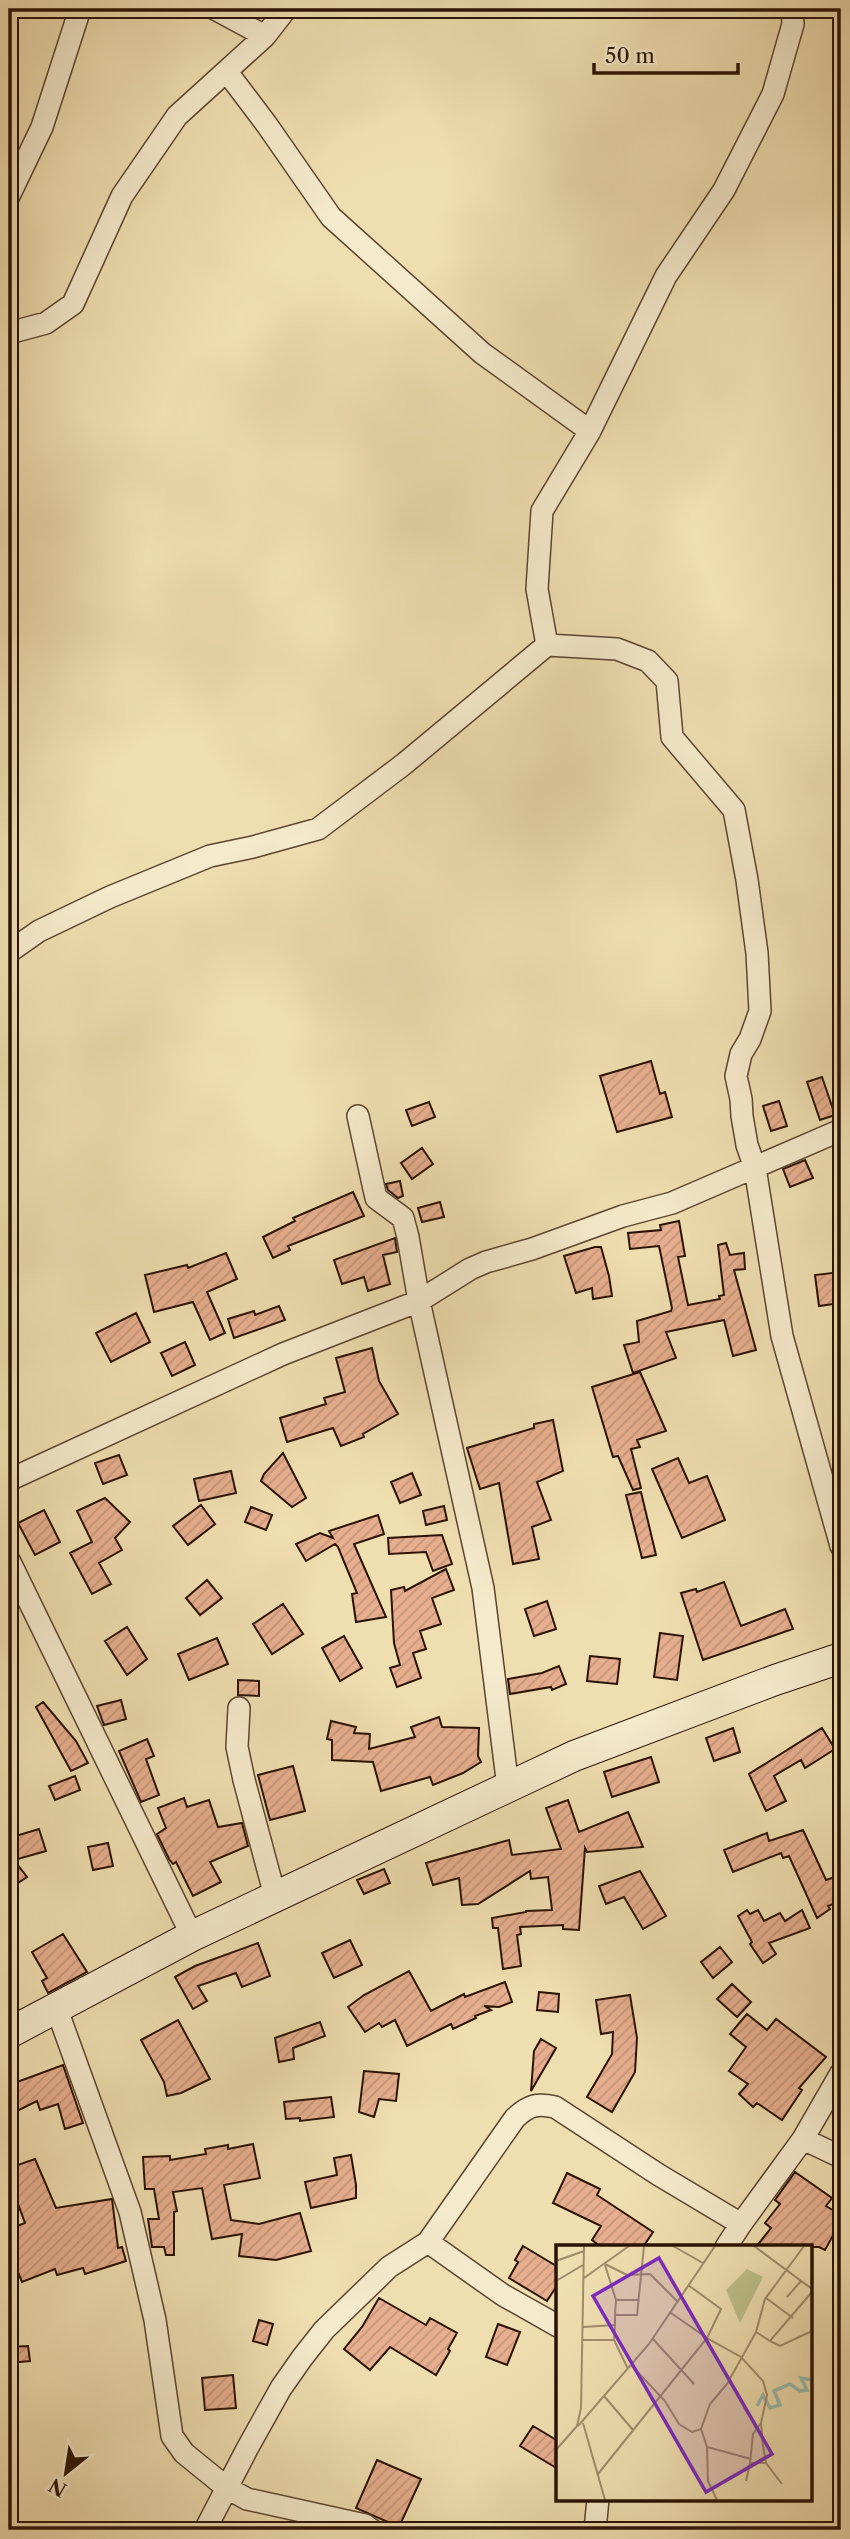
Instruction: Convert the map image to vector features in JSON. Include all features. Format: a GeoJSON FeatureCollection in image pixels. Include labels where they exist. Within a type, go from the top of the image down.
{"type":"FeatureCollection","features":[{"type":"Feature","properties":{"kind":"street"},"geometry":{"type":"LineString","coordinates":[[9,197],[42,127],[80,9]]}},
{"type":"Feature","properties":{"kind":"street"},"geometry":{"type":"LineString","coordinates":[[215,9],[265,36]]}},
{"type":"Feature","properties":{"kind":"street"},"geometry":{"type":"LineString","coordinates":[[9,333],[46,323],[73,304],[122,196],[177,116],[265,36],[286,9]]}},
{"type":"Feature","properties":{"kind":"street"},"geometry":{"type":"LineString","coordinates":[[547,645],[537,589],[542,512],[590,431],[666,276],[724,190],[773,94],[793,24],[792,9]]}},
{"type":"Feature","properties":{"kind":"street"},"geometry":{"type":"LineString","coordinates":[[227,72],[331,217],[482,354],[590,431]]}},
{"type":"Feature","properties":{"kind":"street"},"geometry":{"type":"LineString","coordinates":[[9,952],[39,931],[110,897],[210,856],[318,829],[404,764],[547,645],[617,649],[648,661],[667,681],[672,737],[734,810],[757,953],[760,1011],[750,1039],[741,1054],[736,1076],[747,1145],[755,1168],[782,1336],[841,1546]]}},
{"type":"Feature","properties":{"kind":"street"},"geometry":{"type":"LineString","coordinates":[[358,1116],[376,1198],[403,1218],[483,1588],[508,1787]]}},
{"type":"Feature","properties":{"kind":"street"},"geometry":{"type":"LineString","coordinates":[[9,1480],[283,1354],[419,1301],[486,1262],[532,1249],[623,1216],[673,1203],[841,1130]]}},
{"type":"Feature","properties":{"kind":"street"},"geometry":{"type":"LineString","coordinates":[[9,1560],[192,1936]]}},
{"type":"Feature","properties":{"kind":"street"},"geometry":{"type":"LineString","coordinates":[[9,2033],[192,1936],[574,1756],[841,1658]]}},
{"type":"Feature","properties":{"kind":"street"},"geometry":{"type":"LineString","coordinates":[[239,1708],[237,1747],[243,1780],[275,1896]]}},
{"type":"Feature","properties":{"kind":"street"},"geometry":{"type":"LineString","coordinates":[[56,2007],[130,2212],[155,2320],[172,2436],[184,2453],[227,2488],[247,2499],[365,2525],[372,2530]]}},
{"type":"Feature","properties":{"kind":"street"},"geometry":{"type":"LineString","coordinates":[[727,2245],[803,2138],[841,2073]]}},
{"type":"Feature","properties":{"kind":"street"},"geometry":{"type":"LineString","coordinates":[[205,2530],[282,2388],[324,2330],[389,2267],[428,2242],[515,2118],[527,2106],[538,2104],[555,2107],[659,2175],[741,2224]]}},
{"type":"Feature","properties":{"kind":"street"},"geometry":{"type":"LineString","coordinates":[[803,2138],[841,2157]]}},
{"type":"Feature","properties":{"kind":"street"},"geometry":{"type":"LineString","coordinates":[[428,2242],[503,2295],[556,2325]]}},
{"type":"Feature","properties":{"kind":"street"},"geometry":{"type":"LineString","coordinates":[[595,2530],[598,2500]]}},
{"type":"Feature","properties":{"kind":"building"},"geometry":{"type":"Polygon","coordinates":[[[651,1061],[660,1094],[665,1092],[672,1117],[617,1132],[600,1076],[651,1061]]]}},
{"type":"Feature","properties":{"kind":"building"},"geometry":{"type":"Polygon","coordinates":[[[822,1077],[835,1115],[820,1120],[807,1082],[822,1077]]]}},
{"type":"Feature","properties":{"kind":"building"},"geometry":{"type":"Polygon","coordinates":[[[779,1101],[787,1126],[771,1131],[763,1106],[779,1101]]]}},
{"type":"Feature","properties":{"kind":"building"},"geometry":{"type":"Polygon","coordinates":[[[429,1102],[435,1117],[412,1126],[406,1110],[429,1102]]]}},
{"type":"Feature","properties":{"kind":"building"},"geometry":{"type":"Polygon","coordinates":[[[422,1148],[433,1164],[412,1179],[401,1163],[422,1148]]]}},
{"type":"Feature","properties":{"kind":"building"},"geometry":{"type":"Polygon","coordinates":[[[805,1160],[813,1178],[790,1187],[783,1169],[805,1160]]]}},
{"type":"Feature","properties":{"kind":"building"},"geometry":{"type":"Polygon","coordinates":[[[400,1181],[403,1196],[398,1198],[388,1190],[386,1184],[400,1181]]]}},
{"type":"Feature","properties":{"kind":"building"},"geometry":{"type":"Polygon","coordinates":[[[353,1192],[364,1216],[288,1246],[290,1250],[273,1258],[263,1237],[295,1221],[293,1218],[353,1192]]]}},
{"type":"Feature","properties":{"kind":"building"},"geometry":{"type":"Polygon","coordinates":[[[440,1202],[444,1217],[422,1222],[418,1208],[440,1202]]]}},
{"type":"Feature","properties":{"kind":"building"},"geometry":{"type":"Polygon","coordinates":[[[679,1221],[685,1256],[678,1257],[688,1305],[720,1299],[719,1296],[724,1295],[718,1245],[726,1243],[730,1255],[744,1253],[745,1269],[734,1270],[756,1350],[733,1356],[724,1320],[666,1332],[676,1358],[633,1373],[624,1345],[639,1342],[637,1321],[671,1311],[672,1308],[659,1246],[630,1249],[628,1233],[661,1230],[660,1225],[679,1221]]]}},
{"type":"Feature","properties":{"kind":"building"},"geometry":{"type":"Polygon","coordinates":[[[395,1238],[397,1252],[383,1255],[390,1284],[368,1291],[364,1277],[342,1284],[334,1260],[395,1238]]]}},
{"type":"Feature","properties":{"kind":"building"},"geometry":{"type":"Polygon","coordinates":[[[601,1247],[612,1296],[593,1299],[592,1288],[576,1293],[564,1256],[601,1247]]]}},
{"type":"Feature","properties":{"kind":"building"},"geometry":{"type":"Polygon","coordinates":[[[226,1253],[237,1279],[207,1292],[225,1333],[210,1340],[193,1302],[154,1312],[145,1275],[187,1265],[188,1268],[226,1253]]]}},
{"type":"Feature","properties":{"kind":"building"},"geometry":{"type":"Polygon","coordinates":[[[840,1272],[841,1303],[819,1306],[815,1275],[840,1272]]]}},
{"type":"Feature","properties":{"kind":"building"},"geometry":{"type":"Polygon","coordinates":[[[279,1306],[285,1320],[234,1338],[228,1319],[254,1311],[255,1315],[279,1306]]]}},
{"type":"Feature","properties":{"kind":"building"},"geometry":{"type":"Polygon","coordinates":[[[136,1313],[150,1342],[111,1362],[96,1333],[136,1313]]]}},
{"type":"Feature","properties":{"kind":"building"},"geometry":{"type":"Polygon","coordinates":[[[185,1342],[195,1365],[172,1376],[161,1353],[185,1342]]]}},
{"type":"Feature","properties":{"kind":"building"},"geometry":{"type":"Polygon","coordinates":[[[372,1348],[379,1381],[398,1414],[363,1434],[364,1437],[341,1446],[333,1428],[287,1442],[280,1418],[326,1404],[324,1398],[345,1392],[336,1358],[372,1348]]]}},
{"type":"Feature","properties":{"kind":"building"},"geometry":{"type":"Polygon","coordinates":[[[640,1372],[666,1431],[637,1440],[640,1447],[631,1449],[641,1488],[633,1490],[618,1456],[613,1457],[592,1387],[640,1372]]]}},
{"type":"Feature","properties":{"kind":"building"},"geometry":{"type":"Polygon","coordinates":[[[553,1420],[563,1471],[537,1482],[551,1520],[532,1527],[539,1559],[513,1564],[499,1483],[480,1489],[467,1448],[553,1420]]]}},
{"type":"Feature","properties":{"kind":"building"},"geometry":{"type":"Polygon","coordinates":[[[283,1453],[306,1498],[292,1507],[261,1481],[283,1453]]]}},
{"type":"Feature","properties":{"kind":"building"},"geometry":{"type":"Polygon","coordinates":[[[119,1455],[127,1475],[103,1484],[95,1463],[119,1455]]]}},
{"type":"Feature","properties":{"kind":"building"},"geometry":{"type":"Polygon","coordinates":[[[678,1458],[689,1483],[707,1476],[725,1520],[682,1538],[652,1469],[678,1458]]]}},
{"type":"Feature","properties":{"kind":"building"},"geometry":{"type":"Polygon","coordinates":[[[231,1471],[236,1493],[199,1501],[194,1479],[231,1471]]]}},
{"type":"Feature","properties":{"kind":"building"},"geometry":{"type":"Polygon","coordinates":[[[412,1473],[421,1495],[400,1503],[391,1482],[412,1473]]]}},
{"type":"Feature","properties":{"kind":"building"},"geometry":{"type":"Polygon","coordinates":[[[641,1492],[656,1555],[642,1558],[626,1495],[641,1492]]]}},
{"type":"Feature","properties":{"kind":"building"},"geometry":{"type":"Polygon","coordinates":[[[105,1498],[130,1522],[115,1538],[122,1550],[99,1563],[111,1584],[92,1594],[70,1553],[92,1542],[77,1511],[105,1498]]]}},
{"type":"Feature","properties":{"kind":"building"},"geometry":{"type":"Polygon","coordinates":[[[201,1505],[215,1524],[188,1545],[173,1526],[201,1505]]]}},
{"type":"Feature","properties":{"kind":"building"},"geometry":{"type":"Polygon","coordinates":[[[444,1506],[447,1520],[426,1525],[423,1511],[444,1506]]]}},
{"type":"Feature","properties":{"kind":"building"},"geometry":{"type":"Polygon","coordinates":[[[251,1507],[272,1515],[266,1530],[245,1522],[251,1507]]]}},
{"type":"Feature","properties":{"kind":"building"},"geometry":{"type":"Polygon","coordinates":[[[44,1510],[60,1542],[35,1555],[18,1523],[44,1510]]]}},
{"type":"Feature","properties":{"kind":"building"},"geometry":{"type":"Polygon","coordinates":[[[378,1515],[384,1534],[354,1544],[386,1617],[356,1622],[352,1594],[357,1593],[338,1547],[335,1544],[306,1561],[296,1544],[320,1533],[333,1538],[329,1531],[378,1515]]]}},
{"type":"Feature","properties":{"kind":"building"},"geometry":{"type":"Polygon","coordinates":[[[442,1535],[452,1564],[433,1571],[426,1552],[389,1554],[388,1538],[442,1535]]]}},
{"type":"Feature","properties":{"kind":"building"},"geometry":{"type":"Polygon","coordinates":[[[446,1569],[454,1590],[432,1598],[441,1624],[420,1631],[426,1649],[413,1653],[421,1678],[397,1687],[390,1668],[400,1665],[394,1643],[391,1590],[404,1587],[405,1591],[446,1569]]]}},
{"type":"Feature","properties":{"kind":"building"},"geometry":{"type":"Polygon","coordinates":[[[207,1580],[222,1598],[200,1615],[186,1598],[207,1580]]]}},
{"type":"Feature","properties":{"kind":"building"},"geometry":{"type":"Polygon","coordinates":[[[724,1582],[741,1626],[785,1609],[793,1629],[703,1660],[681,1593],[696,1589],[697,1592],[724,1582]]]}},
{"type":"Feature","properties":{"kind":"building"},"geometry":{"type":"Polygon","coordinates":[[[547,1601],[556,1629],[534,1636],[525,1609],[547,1601]]]}},
{"type":"Feature","properties":{"kind":"building"},"geometry":{"type":"Polygon","coordinates":[[[283,1604],[303,1634],[272,1654],[253,1624],[283,1604]]]}},
{"type":"Feature","properties":{"kind":"building"},"geometry":{"type":"Polygon","coordinates":[[[127,1627],[147,1659],[127,1675],[105,1641],[127,1627]]]}},
{"type":"Feature","properties":{"kind":"building"},"geometry":{"type":"Polygon","coordinates":[[[660,1633],[683,1636],[677,1680],[654,1677],[660,1633]]]}},
{"type":"Feature","properties":{"kind":"building"},"geometry":{"type":"Polygon","coordinates":[[[344,1636],[362,1668],[340,1681],[322,1648],[344,1636]]]}},
{"type":"Feature","properties":{"kind":"building"},"geometry":{"type":"Polygon","coordinates":[[[217,1638],[228,1664],[189,1680],[178,1654],[217,1638]]]}},
{"type":"Feature","properties":{"kind":"building"},"geometry":{"type":"Polygon","coordinates":[[[590,1656],[620,1659],[617,1684],[587,1681],[590,1656]]]}},
{"type":"Feature","properties":{"kind":"building"},"geometry":{"type":"Polygon","coordinates":[[[559,1666],[566,1684],[552,1690],[551,1687],[510,1694],[508,1679],[542,1673],[559,1666]]]}},
{"type":"Feature","properties":{"kind":"building"},"geometry":{"type":"Polygon","coordinates":[[[238,1680],[259,1681],[259,1696],[238,1695],[238,1680]]]}},
{"type":"Feature","properties":{"kind":"building"},"geometry":{"type":"Polygon","coordinates":[[[121,1700],[126,1719],[104,1725],[97,1706],[121,1700]]]}},
{"type":"Feature","properties":{"kind":"building"},"geometry":{"type":"Polygon","coordinates":[[[43,1702],[76,1741],[88,1763],[71,1771],[36,1707],[43,1702]]]}},
{"type":"Feature","properties":{"kind":"building"},"geometry":{"type":"Polygon","coordinates":[[[439,1717],[442,1727],[479,1728],[478,1756],[481,1762],[463,1773],[433,1785],[430,1777],[381,1791],[373,1762],[332,1760],[332,1740],[327,1739],[331,1721],[356,1727],[354,1733],[370,1734],[369,1749],[415,1737],[411,1727],[439,1717]]]}},
{"type":"Feature","properties":{"kind":"building"},"geometry":{"type":"Polygon","coordinates":[[[733,1728],[740,1752],[714,1761],[706,1738],[733,1728]]]}},
{"type":"Feature","properties":{"kind":"building"},"geometry":{"type":"Polygon","coordinates":[[[822,1728],[835,1749],[805,1768],[801,1760],[774,1776],[786,1801],[766,1811],[749,1774],[822,1728]]]}},
{"type":"Feature","properties":{"kind":"building"},"geometry":{"type":"Polygon","coordinates":[[[147,1739],[154,1756],[146,1759],[159,1795],[141,1802],[119,1751],[147,1739]]]}},
{"type":"Feature","properties":{"kind":"building"},"geometry":{"type":"Polygon","coordinates":[[[651,1757],[659,1782],[612,1797],[604,1772],[651,1757]]]}},
{"type":"Feature","properties":{"kind":"building"},"geometry":{"type":"Polygon","coordinates":[[[293,1766],[305,1811],[270,1820],[258,1775],[293,1766]]]}},
{"type":"Feature","properties":{"kind":"building"},"geometry":{"type":"Polygon","coordinates":[[[75,1776],[80,1790],[55,1800],[49,1786],[75,1776]]]}},
{"type":"Feature","properties":{"kind":"building"},"geometry":{"type":"Polygon","coordinates":[[[184,1798],[187,1807],[209,1800],[218,1827],[242,1823],[248,1846],[210,1862],[221,1882],[193,1896],[176,1862],[173,1864],[169,1859],[157,1834],[166,1828],[158,1808],[184,1798]]]}},
{"type":"Feature","properties":{"kind":"building"},"geometry":{"type":"Polygon","coordinates":[[[568,1800],[579,1832],[628,1812],[643,1847],[587,1852],[585,1848],[579,1930],[563,1929],[563,1925],[520,1927],[521,1934],[517,1935],[521,1966],[503,1969],[498,1928],[493,1928],[492,1918],[526,1911],[552,1910],[548,1877],[531,1879],[530,1871],[478,1904],[462,1905],[459,1878],[433,1885],[426,1863],[509,1840],[512,1855],[561,1849],[546,1808],[568,1800]]]}},
{"type":"Feature","properties":{"kind":"building"},"geometry":{"type":"Polygon","coordinates":[[[39,1829],[46,1851],[14,1860],[27,1877],[9,1889],[9,1838],[39,1829]]]}},
{"type":"Feature","properties":{"kind":"building"},"geometry":{"type":"Polygon","coordinates":[[[803,1830],[826,1880],[841,1875],[841,1901],[828,1906],[830,1909],[817,1918],[789,1856],[783,1858],[781,1853],[733,1872],[724,1850],[767,1833],[769,1841],[803,1830]]]}},
{"type":"Feature","properties":{"kind":"building"},"geometry":{"type":"Polygon","coordinates":[[[108,1843],[113,1866],[93,1870],[88,1847],[108,1843]]]}},
{"type":"Feature","properties":{"kind":"building"},"geometry":{"type":"Polygon","coordinates":[[[384,1869],[390,1883],[364,1894],[357,1880],[384,1869]]]}},
{"type":"Feature","properties":{"kind":"building"},"geometry":{"type":"Polygon","coordinates":[[[640,1871],[666,1916],[643,1929],[624,1897],[606,1904],[599,1886],[640,1871]]]}},
{"type":"Feature","properties":{"kind":"building"},"geometry":{"type":"Polygon","coordinates":[[[747,1910],[750,1914],[758,1910],[764,1921],[780,1913],[785,1921],[802,1910],[810,1928],[769,1943],[776,1954],[763,1963],[750,1944],[752,1942],[738,1916],[747,1910]]]}},
{"type":"Feature","properties":{"kind":"building"},"geometry":{"type":"Polygon","coordinates":[[[63,1934],[87,1972],[48,1993],[42,1981],[47,1978],[32,1952],[63,1934]]]}},
{"type":"Feature","properties":{"kind":"building"},"geometry":{"type":"Polygon","coordinates":[[[350,1940],[362,1965],[334,1978],[322,1953],[350,1940]]]}},
{"type":"Feature","properties":{"kind":"building"},"geometry":{"type":"Polygon","coordinates":[[[258,1943],[270,1976],[242,1987],[236,1973],[198,1986],[207,2001],[193,2009],[175,1977],[195,1966],[258,1943]]]}},
{"type":"Feature","properties":{"kind":"building"},"geometry":{"type":"Polygon","coordinates":[[[720,1947],[732,1962],[713,1978],[701,1962],[720,1947]]]}},
{"type":"Feature","properties":{"kind":"building"},"geometry":{"type":"Polygon","coordinates":[[[409,1971],[431,2011],[464,1994],[465,1997],[505,1982],[512,2002],[499,2007],[484,2006],[491,2010],[453,2029],[451,2024],[407,2046],[395,2020],[382,2027],[379,2023],[365,2032],[348,2007],[364,1995],[409,1971]]]}},
{"type":"Feature","properties":{"kind":"building"},"geometry":{"type":"Polygon","coordinates":[[[732,1984],[751,2002],[737,2017],[717,1999],[732,1984]]]}},
{"type":"Feature","properties":{"kind":"building"},"geometry":{"type":"Polygon","coordinates":[[[539,1992],[559,1994],[558,2012],[537,2010],[539,1992]]]}},
{"type":"Feature","properties":{"kind":"building"},"geometry":{"type":"Polygon","coordinates":[[[630,1995],[637,2038],[635,2072],[612,2112],[587,2097],[612,2054],[613,2032],[601,2034],[596,2000],[630,1995]]]}},
{"type":"Feature","properties":{"kind":"building"},"geometry":{"type":"Polygon","coordinates":[[[747,2014],[767,2030],[776,2019],[826,2057],[799,2088],[802,2090],[782,2120],[757,2103],[753,2107],[739,2094],[748,2084],[729,2071],[746,2047],[730,2034],[747,2014]]]}},
{"type":"Feature","properties":{"kind":"building"},"geometry":{"type":"Polygon","coordinates":[[[178,2020],[210,2079],[181,2093],[167,2096],[164,2082],[141,2040],[178,2020]]]}},
{"type":"Feature","properties":{"kind":"building"},"geometry":{"type":"Polygon","coordinates":[[[320,2022],[325,2036],[293,2048],[294,2059],[279,2062],[275,2038],[320,2022]]]}},
{"type":"Feature","properties":{"kind":"building"},"geometry":{"type":"Polygon","coordinates":[[[541,2039],[556,2048],[531,2091],[534,2051],[541,2039]]]}},
{"type":"Feature","properties":{"kind":"building"},"geometry":{"type":"Polygon","coordinates":[[[63,2065],[83,2123],[65,2129],[58,2104],[40,2110],[37,2101],[9,2115],[9,2085],[63,2065]]]}},
{"type":"Feature","properties":{"kind":"building"},"geometry":{"type":"Polygon","coordinates":[[[364,2071],[399,2074],[396,2101],[379,2099],[374,2117],[359,2112],[364,2071]]]}},
{"type":"Feature","properties":{"kind":"building"},"geometry":{"type":"Polygon","coordinates":[[[331,2097],[334,2117],[300,2121],[300,2118],[286,2119],[284,2102],[331,2097]]]}},
{"type":"Feature","properties":{"kind":"building"},"geometry":{"type":"Polygon","coordinates":[[[253,2144],[260,2178],[224,2185],[231,2220],[259,2224],[300,2213],[311,2251],[276,2260],[239,2256],[242,2234],[212,2239],[202,2188],[173,2192],[177,2211],[174,2212],[174,2255],[166,2255],[164,2247],[152,2247],[148,2219],[159,2219],[154,2189],[145,2189],[143,2157],[170,2156],[170,2160],[206,2154],[205,2149],[228,2145],[228,2149],[253,2144]]]}},
{"type":"Feature","properties":{"kind":"building"},"geometry":{"type":"Polygon","coordinates":[[[351,2155],[356,2198],[311,2208],[305,2182],[337,2175],[334,2158],[351,2155]]]}},
{"type":"Feature","properties":{"kind":"building"},"geometry":{"type":"Polygon","coordinates":[[[35,2159],[56,2208],[112,2199],[118,2248],[122,2247],[126,2261],[85,2274],[83,2268],[57,2275],[55,2269],[22,2282],[9,2250],[9,2229],[25,2223],[14,2193],[17,2192],[9,2168],[35,2159]]]}},
{"type":"Feature","properties":{"kind":"building"},"geometry":{"type":"Polygon","coordinates":[[[795,2172],[832,2198],[826,2206],[841,2215],[841,2221],[825,2250],[812,2245],[758,2245],[771,2228],[765,2223],[780,2204],[775,2200],[795,2172]]]}},
{"type":"Feature","properties":{"kind":"building"},"geometry":{"type":"Polygon","coordinates":[[[567,2173],[600,2189],[597,2195],[653,2232],[644,2245],[598,2245],[592,2240],[601,2226],[553,2203],[567,2173]]]}},
{"type":"Feature","properties":{"kind":"building"},"geometry":{"type":"Polygon","coordinates":[[[523,2246],[556,2266],[556,2287],[547,2301],[509,2278],[518,2262],[515,2260],[523,2246]]]}},
{"type":"Feature","properties":{"kind":"building"},"geometry":{"type":"Polygon","coordinates":[[[379,2298],[426,2325],[430,2318],[457,2333],[436,2375],[390,2347],[370,2370],[344,2349],[362,2327],[379,2298]]]}},
{"type":"Feature","properties":{"kind":"building"},"geometry":{"type":"Polygon","coordinates":[[[259,2320],[273,2324],[267,2345],[253,2341],[259,2320]]]}},
{"type":"Feature","properties":{"kind":"building"},"geometry":{"type":"Polygon","coordinates":[[[498,2324],[520,2332],[507,2365],[486,2357],[498,2324]]]}},
{"type":"Feature","properties":{"kind":"building"},"geometry":{"type":"Polygon","coordinates":[[[28,2346],[30,2361],[9,2363],[9,2347],[28,2346]]]}},
{"type":"Feature","properties":{"kind":"building"},"geometry":{"type":"Polygon","coordinates":[[[233,2375],[236,2408],[205,2410],[202,2378],[233,2375]]]}},
{"type":"Feature","properties":{"kind":"building"},"geometry":{"type":"Polygon","coordinates":[[[533,2426],[556,2440],[556,2468],[520,2446],[533,2426]]]}},
{"type":"Feature","properties":{"kind":"building"},"geometry":{"type":"Polygon","coordinates":[[[377,2460],[421,2479],[399,2527],[356,2508],[377,2460]]]}}]}
